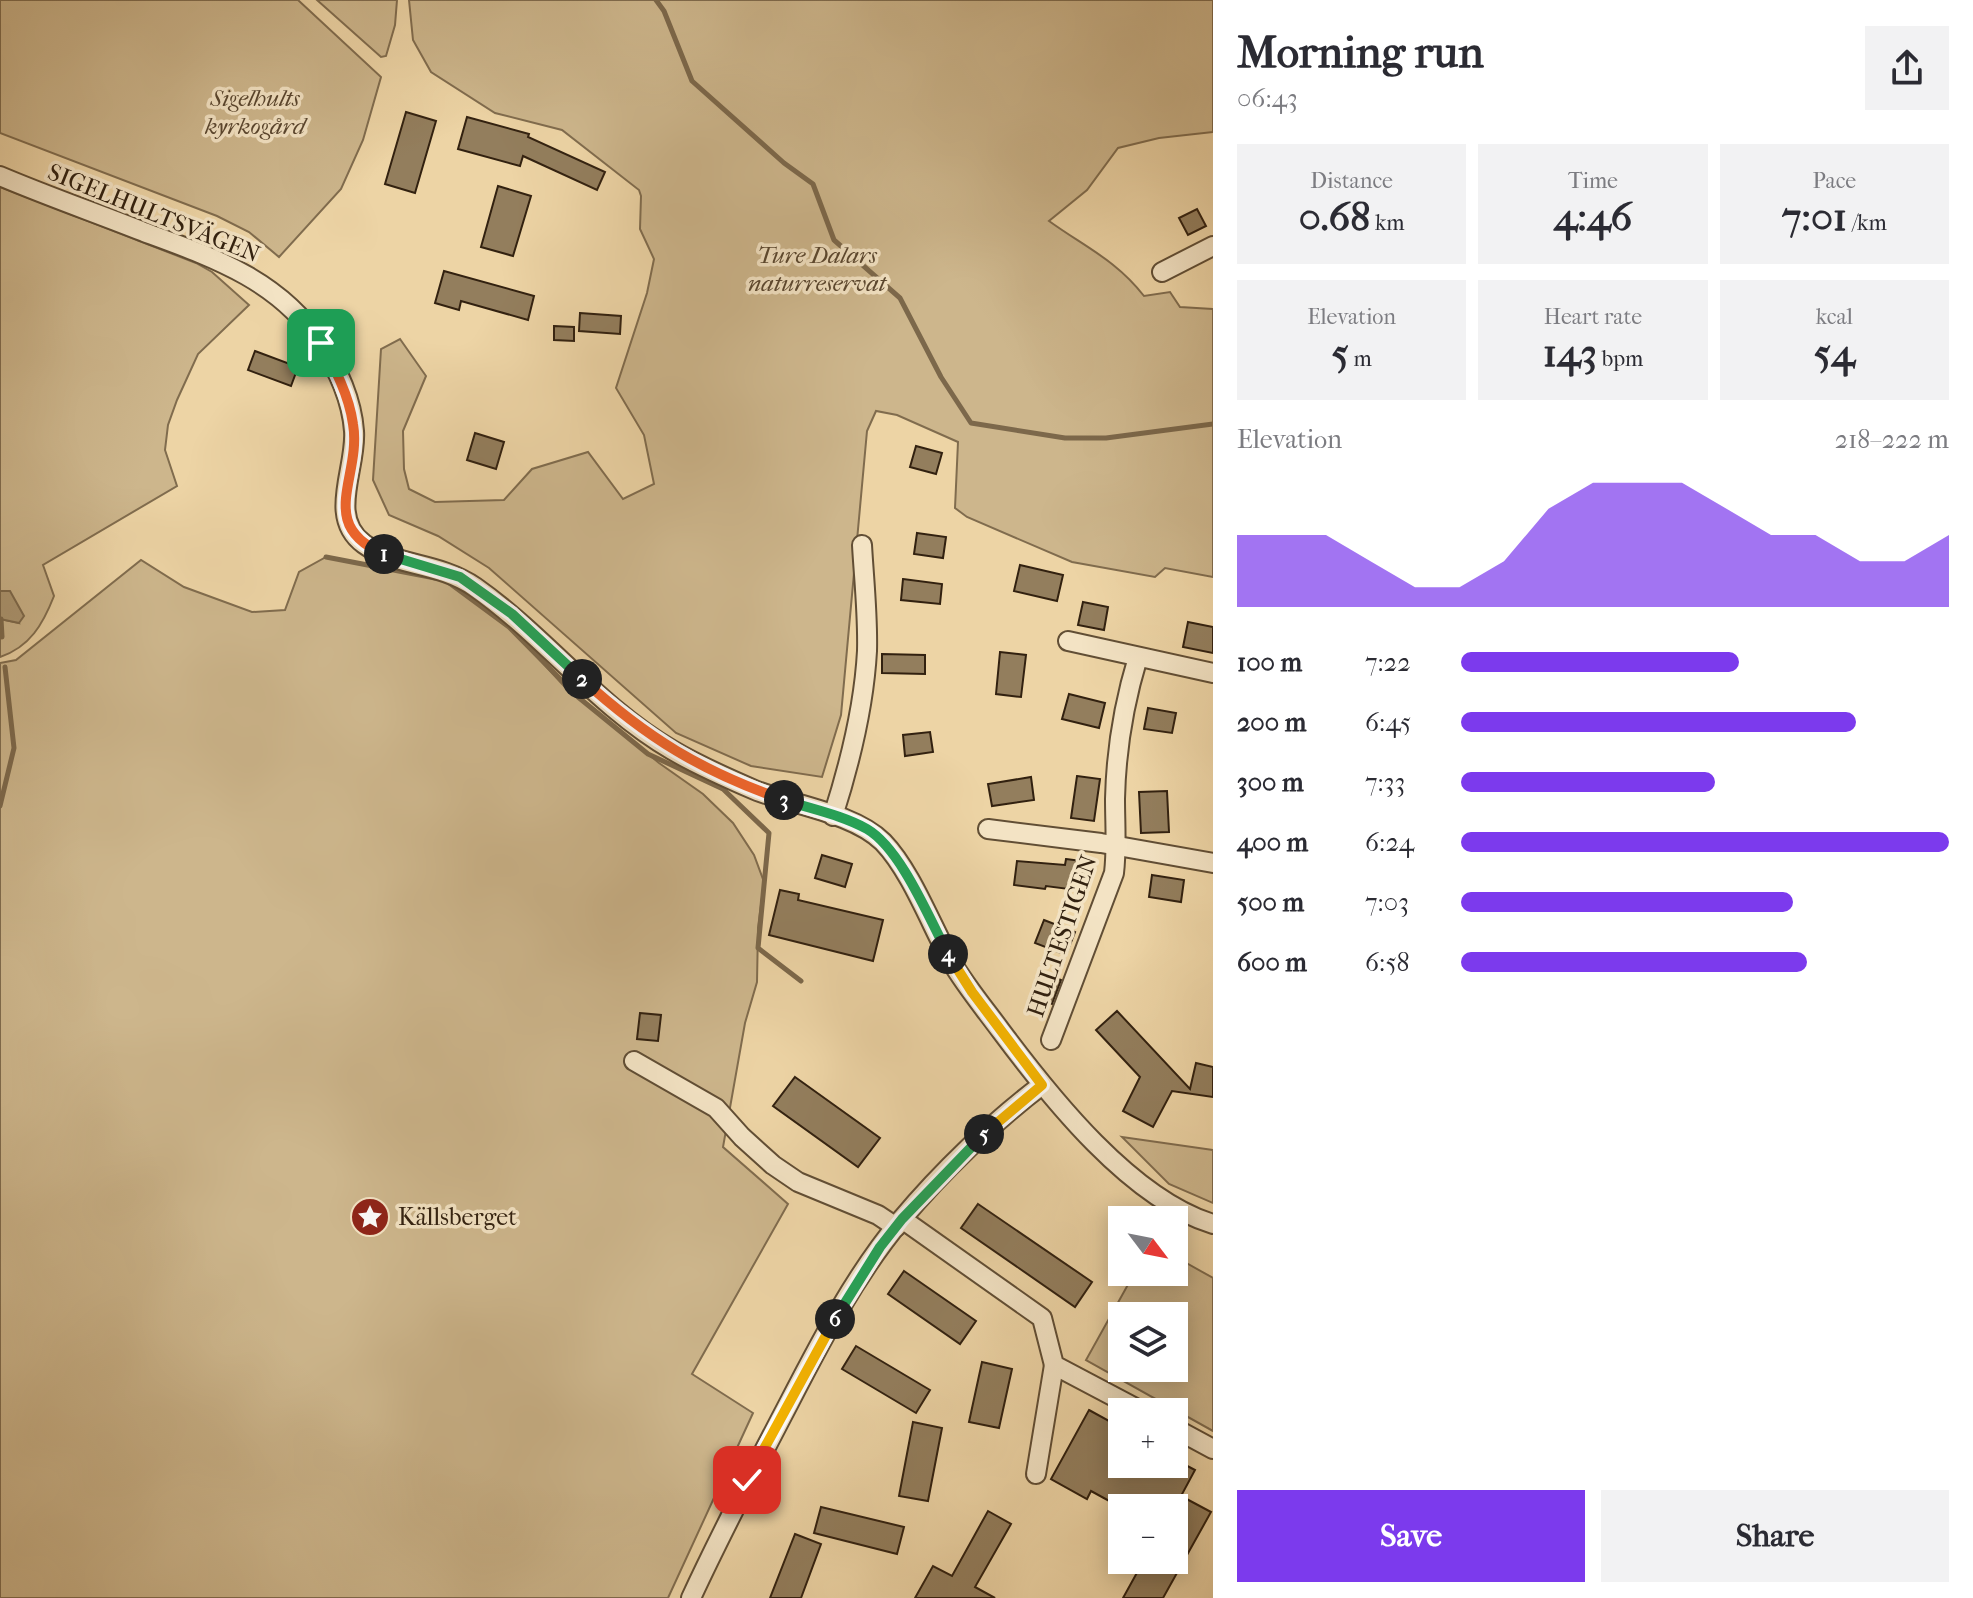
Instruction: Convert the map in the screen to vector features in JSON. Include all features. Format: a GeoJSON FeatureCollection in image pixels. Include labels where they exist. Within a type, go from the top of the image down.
{"type":"FeatureCollection","features":[{"type":"Feature","properties":{"kind":"street","name":"SIGELHULTSVÄGEN"},"geometry":{"type":"LineString","coordinates":[[0,176],[230,265],[272,291],[321,343],[348,402],[354,441],[344,506],[356,537],[381,553],[442,569],[473,585],[512,614],[614,708],[672,750],[757,790],[868,830],[887,846],[899,862],[953,964],[1042,1085],[1075,1122],[1141,1184],[1176,1208],[1213,1224]]}},
{"type":"Feature","properties":{"kind":"street"},"geometry":{"type":"LineString","coordinates":[[1162,272],[1213,246]]}},
{"type":"Feature","properties":{"kind":"street"},"geometry":{"type":"LineString","coordinates":[[833,816],[854,740],[863,690],[867,651],[862,545]]}},
{"type":"Feature","properties":{"kind":"street"},"geometry":{"type":"LineString","coordinates":[[1068,641],[1213,673]]}},
{"type":"Feature","properties":{"kind":"street","name":"HULTESTIGEN"},"geometry":{"type":"LineString","coordinates":[[1051,1040],[1114,873],[1118,847],[1115,799],[1118,748],[1138,657]]}},
{"type":"Feature","properties":{"kind":"street"},"geometry":{"type":"LineString","coordinates":[[988,829],[1213,863]]}},
{"type":"Feature","properties":{"kind":"street"},"geometry":{"type":"LineString","coordinates":[[634,1061],[716,1108],[762,1156],[798,1182],[899,1223],[1042,1318],[1054,1365],[1036,1474]]}},
{"type":"Feature","properties":{"kind":"street"},"geometry":{"type":"LineString","coordinates":[[691,1598],[747,1480],[811,1361],[857,1284],[899,1223],[988,1130],[1042,1085]]}},
{"type":"Feature","properties":{"kind":"street"},"geometry":{"type":"LineString","coordinates":[[1054,1365],[1116,1398]]}},
{"type":"Feature","properties":{"kind":"street"},"geometry":{"type":"LineString","coordinates":[[1188,1436],[1213,1449]]}},
{"type":"Feature","properties":{"kind":"green space","name":"Sigelhults kyrkogård"},"geometry":{"type":"Polygon","coordinates":[[[0,0],[298,0],[381,77],[363,140],[341,189],[279,257],[249,232],[217,216],[0,133],[0,0]]]}},
{"type":"Feature","properties":{"kind":"green space"},"geometry":{"type":"Polygon","coordinates":[[[317,0],[397,0],[395,25],[386,56],[381,57],[317,0]]]}},
{"type":"Feature","properties":{"kind":"green space","name":"Ture Dalars naturreservat"},"geometry":{"type":"Polygon","coordinates":[[[409,0],[1213,0],[1213,132],[1159,138],[1118,148],[1087,190],[1049,221],[1111,263],[1144,296],[1170,292],[1180,307],[1213,309],[1213,577],[1165,568],[1155,577],[1072,562],[967,517],[955,508],[958,442],[897,415],[876,411],[867,431],[841,715],[822,777],[751,766],[676,733],[489,568],[438,536],[389,515],[373,480],[381,349],[400,339],[426,376],[403,431],[404,469],[409,489],[435,502],[504,500],[532,469],[588,452],[623,499],[654,484],[644,435],[616,388],[647,293],[654,259],[640,229],[639,190],[562,130],[495,113],[431,72],[413,40],[409,0]]]}},
{"type":"Feature","properties":{"kind":"green space"},"geometry":{"type":"Polygon","coordinates":[[[0,187],[196,263],[212,272],[249,305],[198,354],[177,400],[168,425],[165,450],[177,486],[43,565],[54,596],[50,606],[27,641],[0,657],[0,619],[19,623],[5,591],[0,591],[0,187]]]}},
{"type":"Feature","properties":{"kind":"green space"},"geometry":{"type":"Polygon","coordinates":[[[326,557],[426,574],[457,583],[494,610],[563,685],[659,763],[703,794],[733,823],[754,855],[764,882],[758,928],[757,982],[745,1023],[723,1147],[788,1204],[692,1374],[753,1413],[668,1598],[0,1598],[0,663],[16,660],[141,560],[184,587],[252,612],[285,610],[299,572],[326,557]]]}},
{"type":"Feature","properties":{"kind":"green space"},"geometry":{"type":"Polygon","coordinates":[[[1122,1137],[1213,1150],[1213,1203],[1169,1184],[1122,1137]]]}},
{"type":"Feature","properties":{"kind":"green space"},"geometry":{"type":"Polygon","coordinates":[[[1188,1264],[1213,1278],[1213,1431],[1188,1417],[1188,1398],[1154,1398],[1125,1382],[1188,1382],[1188,1302],[1118,1302],[1127,1286],[1188,1286],[1188,1264]]]}},
{"type":"Feature","properties":{"kind":"green space"},"geometry":{"type":"Polygon","coordinates":[[[1108,1320],[1108,1372],[1086,1360],[1108,1320]]]}},
{"type":"Feature","properties":{"kind":"shaded area"},"geometry":{"type":"Polygon","coordinates":[[[0,591],[10,591],[24,616],[19,623],[0,619],[0,591]]]}},
{"type":"Feature","properties":{"kind":"building"},"geometry":{"type":"Polygon","coordinates":[[[406,112],[436,121],[415,193],[385,184],[406,112]]]}},
{"type":"Feature","properties":{"kind":"building"},"geometry":{"type":"Polygon","coordinates":[[[467,117],[529,134],[528,137],[605,172],[597,190],[523,156],[520,166],[458,149],[467,117]]]}},
{"type":"Feature","properties":{"kind":"building"},"geometry":{"type":"Polygon","coordinates":[[[498,186],[531,196],[513,256],[481,247],[498,186]]]}},
{"type":"Feature","properties":{"kind":"building"},"geometry":{"type":"Polygon","coordinates":[[[1197,209],[1206,226],[1188,235],[1179,218],[1197,209]]]}},
{"type":"Feature","properties":{"kind":"building"},"geometry":{"type":"Polygon","coordinates":[[[444,271],[534,296],[528,320],[461,301],[459,310],[435,303],[444,271]]]}},
{"type":"Feature","properties":{"kind":"building"},"geometry":{"type":"Polygon","coordinates":[[[580,313],[621,316],[620,334],[579,331],[580,313]]]}},
{"type":"Feature","properties":{"kind":"building"},"geometry":{"type":"Polygon","coordinates":[[[554,326],[574,327],[574,341],[554,340],[554,326]]]}},
{"type":"Feature","properties":{"kind":"building"},"geometry":{"type":"Polygon","coordinates":[[[255,351],[298,367],[291,386],[248,370],[255,351]]]}},
{"type":"Feature","properties":{"kind":"building"},"geometry":{"type":"Polygon","coordinates":[[[475,433],[504,442],[496,469],[467,460],[475,433]]]}},
{"type":"Feature","properties":{"kind":"building"},"geometry":{"type":"Polygon","coordinates":[[[916,446],[942,453],[936,474],[910,467],[916,446]]]}},
{"type":"Feature","properties":{"kind":"building"},"geometry":{"type":"Polygon","coordinates":[[[917,533],[946,537],[943,558],[914,554],[917,533]]]}},
{"type":"Feature","properties":{"kind":"building"},"geometry":{"type":"Polygon","coordinates":[[[1020,565],[1063,575],[1057,601],[1014,591],[1020,565]]]}},
{"type":"Feature","properties":{"kind":"building"},"geometry":{"type":"Polygon","coordinates":[[[903,579],[942,584],[940,604],[901,600],[903,579]]]}},
{"type":"Feature","properties":{"kind":"building"},"geometry":{"type":"Polygon","coordinates":[[[1083,602],[1108,607],[1104,630],[1078,625],[1083,602]]]}},
{"type":"Feature","properties":{"kind":"building"},"geometry":{"type":"Polygon","coordinates":[[[1188,622],[1213,627],[1213,653],[1183,647],[1188,622]]]}},
{"type":"Feature","properties":{"kind":"building"},"geometry":{"type":"Polygon","coordinates":[[[1000,652],[1026,655],[1021,697],[996,694],[1000,652]]]}},
{"type":"Feature","properties":{"kind":"building"},"geometry":{"type":"Polygon","coordinates":[[[882,654],[925,655],[925,674],[882,673],[882,654]]]}},
{"type":"Feature","properties":{"kind":"building"},"geometry":{"type":"Polygon","coordinates":[[[1069,694],[1105,703],[1099,728],[1062,719],[1069,694]]]}},
{"type":"Feature","properties":{"kind":"building"},"geometry":{"type":"Polygon","coordinates":[[[1148,708],[1176,713],[1172,733],[1144,729],[1148,708]]]}},
{"type":"Feature","properties":{"kind":"building"},"geometry":{"type":"Polygon","coordinates":[[[930,732],[933,752],[905,756],[903,735],[930,732]]]}},
{"type":"Feature","properties":{"kind":"building"},"geometry":{"type":"Polygon","coordinates":[[[1077,776],[1100,779],[1094,821],[1071,818],[1077,776]]]}},
{"type":"Feature","properties":{"kind":"building"},"geometry":{"type":"Polygon","coordinates":[[[1031,777],[1034,800],[992,806],[988,784],[1031,777]]]}},
{"type":"Feature","properties":{"kind":"building"},"geometry":{"type":"Polygon","coordinates":[[[1167,791],[1169,832],[1141,833],[1139,792],[1167,791]]]}},
{"type":"Feature","properties":{"kind":"building"},"geometry":{"type":"Polygon","coordinates":[[[822,855],[852,864],[845,887],[815,878],[822,855]]]}},
{"type":"Feature","properties":{"kind":"building"},"geometry":{"type":"Polygon","coordinates":[[[1066,859],[1090,862],[1084,891],[1014,885],[1017,861],[1065,865],[1066,859]]]}},
{"type":"Feature","properties":{"kind":"building"},"geometry":{"type":"Polygon","coordinates":[[[1152,875],[1184,880],[1181,902],[1149,897],[1152,875]]]}},
{"type":"Feature","properties":{"kind":"building"},"geometry":{"type":"Polygon","coordinates":[[[780,890],[799,894],[798,900],[883,920],[873,961],[769,935],[780,890]]]}},
{"type":"Feature","properties":{"kind":"building"},"geometry":{"type":"Polygon","coordinates":[[[1044,920],[1075,932],[1066,955],[1035,943],[1044,920]]]}},
{"type":"Feature","properties":{"kind":"building"},"geometry":{"type":"Polygon","coordinates":[[[1043,972],[1061,980],[1052,1004],[1034,996],[1043,972]]]}},
{"type":"Feature","properties":{"kind":"building"},"geometry":{"type":"Polygon","coordinates":[[[1117,1011],[1190,1089],[1196,1063],[1213,1067],[1213,1097],[1172,1091],[1153,1127],[1123,1111],[1140,1077],[1096,1030],[1117,1011]]]}},
{"type":"Feature","properties":{"kind":"building"},"geometry":{"type":"Polygon","coordinates":[[[640,1013],[661,1015],[658,1041],[637,1039],[640,1013]]]}},
{"type":"Feature","properties":{"kind":"building"},"geometry":{"type":"Polygon","coordinates":[[[795,1077],[880,1138],[858,1167],[773,1106],[795,1077]]]}},
{"type":"Feature","properties":{"kind":"building"},"geometry":{"type":"Polygon","coordinates":[[[978,1204],[1092,1282],[1075,1307],[961,1228],[978,1204]]]}},
{"type":"Feature","properties":{"kind":"building"},"geometry":{"type":"Polygon","coordinates":[[[904,1271],[976,1321],[960,1344],[888,1294],[904,1271]]]}},
{"type":"Feature","properties":{"kind":"building"},"geometry":{"type":"Polygon","coordinates":[[[856,1346],[930,1390],[916,1413],[842,1369],[856,1346]]]}},
{"type":"Feature","properties":{"kind":"building"},"geometry":{"type":"Polygon","coordinates":[[[982,1362],[1012,1369],[999,1428],[969,1422],[982,1362]]]}},
{"type":"Feature","properties":{"kind":"building"},"geometry":{"type":"Polygon","coordinates":[[[1089,1410],[1108,1420],[1108,1478],[1188,1478],[1188,1466],[1195,1470],[1182,1494],[1108,1494],[1108,1500],[1091,1491],[1087,1499],[1051,1479],[1089,1410]]]}},
{"type":"Feature","properties":{"kind":"building"},"geometry":{"type":"Polygon","coordinates":[[[913,1422],[942,1428],[928,1501],[899,1496],[913,1422]]]}},
{"type":"Feature","properties":{"kind":"building"},"geometry":{"type":"Polygon","coordinates":[[[1188,1500],[1211,1512],[1188,1553],[1188,1500]]]}},
{"type":"Feature","properties":{"kind":"building"},"geometry":{"type":"Polygon","coordinates":[[[821,1507],[904,1527],[897,1554],[814,1533],[821,1507]]]}},
{"type":"Feature","properties":{"kind":"building"},"geometry":{"type":"Polygon","coordinates":[[[988,1511],[1011,1524],[975,1587],[995,1598],[915,1598],[933,1566],[952,1576],[988,1511]]]}},
{"type":"Feature","properties":{"kind":"building"},"geometry":{"type":"Polygon","coordinates":[[[795,1534],[821,1544],[801,1598],[770,1598],[795,1534]]]}},
{"type":"Feature","properties":{"kind":"building"},"geometry":{"type":"Polygon","coordinates":[[[1136,1574],[1176,1574],[1163,1598],[1123,1598],[1136,1574]]]}},
{"type":"Feature","properties":{"kind":"waterway"},"geometry":{"type":"LineString","coordinates":[[656,0],[664,11],[692,81],[784,163],[813,184],[834,240],[900,298],[941,377],[971,423],[1065,438],[1106,438],[1213,424]]}},
{"type":"Feature","properties":{"kind":"waterway"},"geometry":{"type":"LineString","coordinates":[[326,557],[435,578]]}},
{"type":"Feature","properties":{"kind":"waterway"},"geometry":{"type":"LineString","coordinates":[[448,582],[509,627],[578,697],[648,754],[723,789],[769,833],[758,948],[801,981]]}},
{"type":"Feature","properties":{"kind":"waterway"},"geometry":{"type":"LineString","coordinates":[[1,619],[2,637]]}},
{"type":"Feature","properties":{"kind":"waterway"},"geometry":{"type":"LineString","coordinates":[[0,806],[14,748],[5,667]]}},
{"type":"Feature","properties":{"kind":"place","name":"Källsberget"},"geometry":{"type":"Point","coordinates":[370,1217]}},
{"type":"Feature","properties":{"kind":"route"},"geometry":{"type":"LineString","coordinates":[[321,343],[343,387],[354,425],[352,466],[344,506],[356,537],[390,557],[442,569],[473,585],[512,614],[614,708],[643,732],[672,750],[757,790],[859,826],[878,837],[899,862],[953,964],[1042,1085],[988,1130],[902,1219],[880,1247],[811,1361],[747,1480]]}}]}
